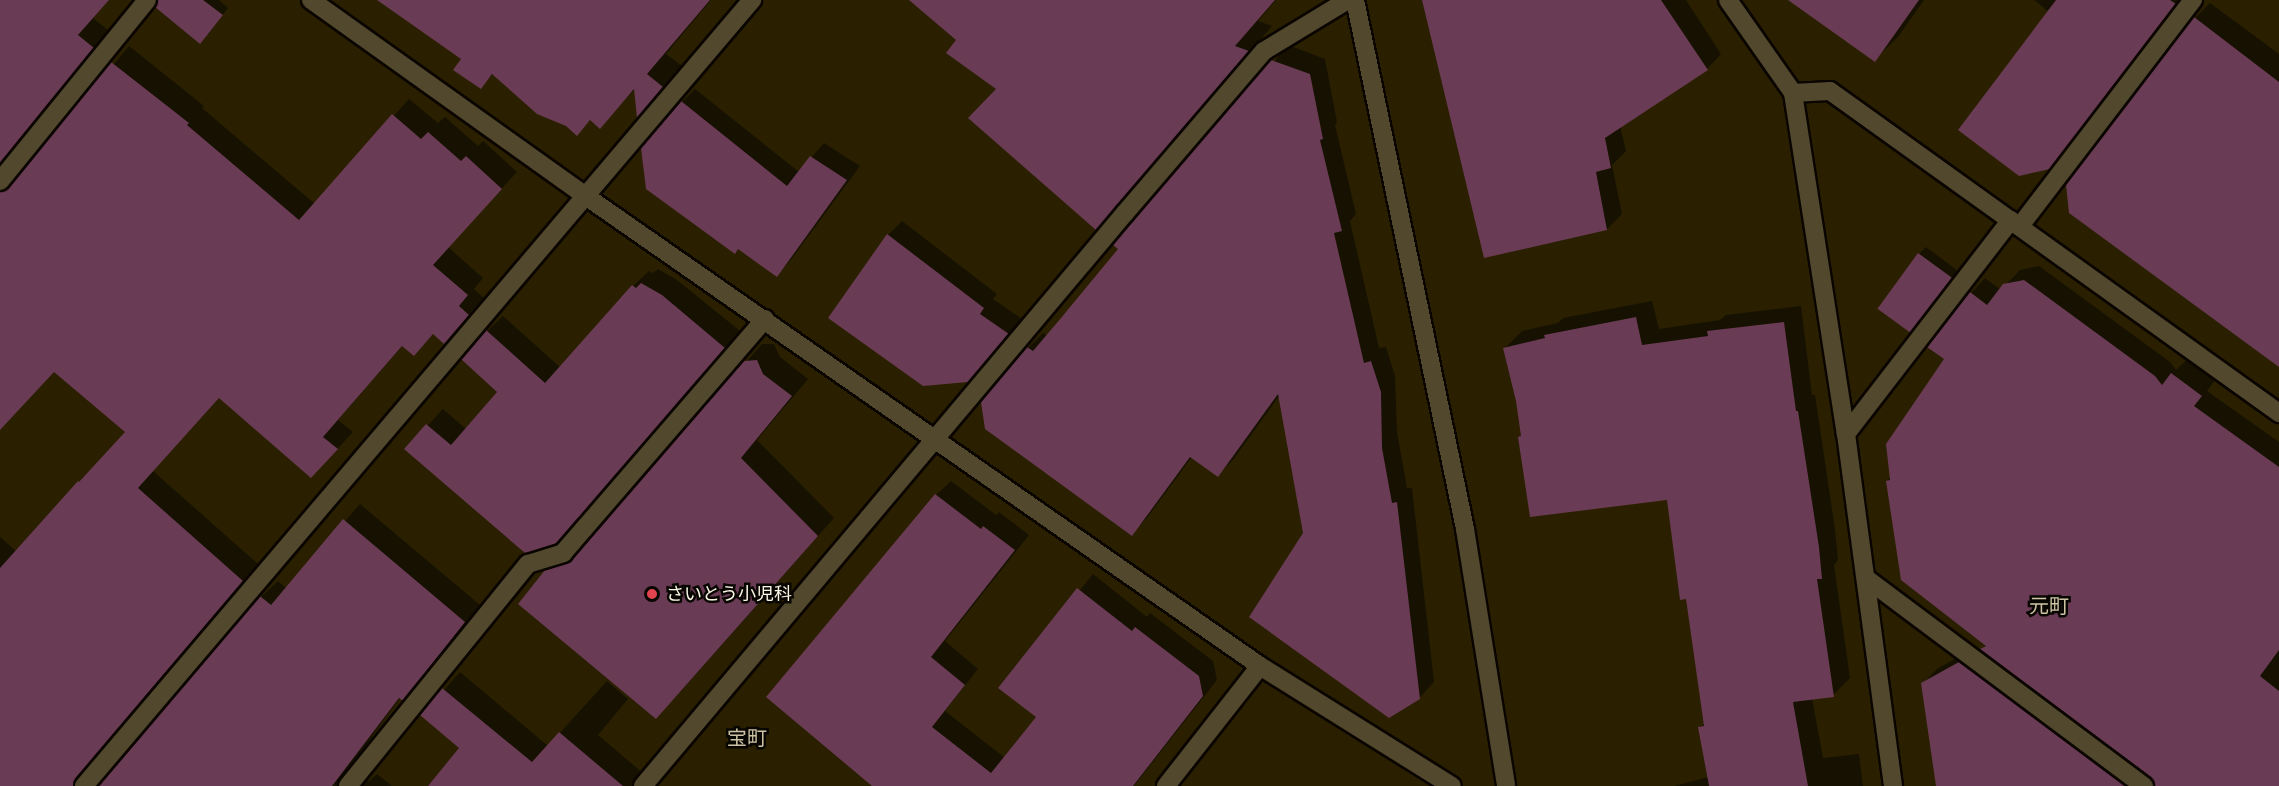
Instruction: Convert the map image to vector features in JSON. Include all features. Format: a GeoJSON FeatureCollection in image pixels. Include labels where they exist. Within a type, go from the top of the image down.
{"type":"FeatureCollection","features":[{"type":"Feature","properties":{"kind":"street"},"geometry":{"type":"LineString","coordinates":[[0,181],[147,0]]}},
{"type":"Feature","properties":{"kind":"street"},"geometry":{"type":"LineString","coordinates":[[311,0],[587,196],[1260,666],[1452,786]]}},
{"type":"Feature","properties":{"kind":"street"},"geometry":{"type":"LineString","coordinates":[[84,786],[752,0]]}},
{"type":"Feature","properties":{"kind":"street"},"geometry":{"type":"LineString","coordinates":[[643,786],[1264,51],[1348,0]]}},
{"type":"Feature","properties":{"kind":"street"},"geometry":{"type":"LineString","coordinates":[[1355,0],[1465,529],[1506,786]]}},
{"type":"Feature","properties":{"kind":"street"},"geometry":{"type":"LineString","coordinates":[[1728,0],[1793,93],[1867,579],[1893,786]]}},
{"type":"Feature","properties":{"kind":"street"},"geometry":{"type":"LineString","coordinates":[[1846,434],[2193,0]]}},
{"type":"Feature","properties":{"kind":"street"},"geometry":{"type":"LineString","coordinates":[[1793,93],[1830,91],[2279,413]]}},
{"type":"Feature","properties":{"kind":"street"},"geometry":{"type":"LineString","coordinates":[[348,786],[528,564],[563,553],[765,319]]}},
{"type":"Feature","properties":{"kind":"street"},"geometry":{"type":"LineString","coordinates":[[1867,579],[2144,786]]}},
{"type":"Feature","properties":{"kind":"street"},"geometry":{"type":"LineString","coordinates":[[1166,786],[1260,666]]}},
{"type":"Feature","properties":{"kind":"shaded area"},"geometry":{"type":"Polygon","coordinates":[[[0,0],[2279,0],[2279,786],[0,786],[0,0]]]}},
{"type":"Feature","properties":{"kind":"building"},"geometry":{"type":"Polygon","coordinates":[[[0,0],[109,0],[78,35],[94,48],[0,163],[0,0]]]}},
{"type":"Feature","properties":{"kind":"building"},"geometry":{"type":"Polygon","coordinates":[[[158,0],[203,0],[223,15],[200,44],[155,7],[158,0]]]}},
{"type":"Feature","properties":{"kind":"building"},"geometry":{"type":"Polygon","coordinates":[[[377,0],[710,0],[647,74],[663,87],[637,118],[634,89],[600,129],[590,120],[577,136],[566,126],[537,114],[492,74],[481,89],[453,70],[461,59],[377,0]]]}},
{"type":"Feature","properties":{"kind":"building"},"geometry":{"type":"Polygon","coordinates":[[[909,0],[1275,0],[1235,46],[1249,51],[1096,230],[968,118],[996,89],[946,53],[956,40],[909,0]]]}},
{"type":"Feature","properties":{"kind":"building"},"geometry":{"type":"Polygon","coordinates":[[[1422,0],[1661,0],[1708,70],[1605,138],[1611,168],[1596,172],[1607,230],[1484,258],[1422,0]]]}},
{"type":"Feature","properties":{"kind":"building"},"geometry":{"type":"Polygon","coordinates":[[[1788,0],[1919,0],[1875,62],[1788,0]]]}},
{"type":"Feature","properties":{"kind":"building"},"geometry":{"type":"Polygon","coordinates":[[[2056,0],[2170,0],[2176,4],[2050,169],[2019,176],[1958,130],[2056,0]]]}},
{"type":"Feature","properties":{"kind":"building"},"geometry":{"type":"Polygon","coordinates":[[[2194,17],[2279,82],[2279,367],[2069,213],[2066,185],[2194,17]]]}},
{"type":"Feature","properties":{"kind":"building"},"geometry":{"type":"Polygon","coordinates":[[[1271,60],[1310,74],[1323,139],[1320,140],[1342,231],[1334,233],[1364,363],[1371,361],[1381,392],[1382,448],[1392,503],[1397,502],[1420,699],[1389,718],[1249,617],[1303,533],[1278,394],[1218,477],[1190,457],[1132,536],[985,429],[981,402],[1027,347],[1033,351],[1061,318],[1118,249],[1113,245],[1271,60]]]}},
{"type":"Feature","properties":{"kind":"building"},"geometry":{"type":"Polygon","coordinates":[[[111,62],[189,123],[187,125],[299,220],[392,114],[421,139],[428,132],[461,161],[466,156],[502,189],[433,265],[468,295],[459,306],[469,315],[444,344],[433,334],[414,356],[402,346],[323,437],[338,449],[311,478],[219,398],[138,488],[243,581],[75,779],[73,786],[0,786],[0,568],[125,432],[54,372],[0,430],[0,192],[9,188],[111,62]]]}},
{"type":"Feature","properties":{"kind":"building"},"geometry":{"type":"Polygon","coordinates":[[[681,101],[787,186],[810,156],[847,180],[777,277],[738,249],[735,254],[646,189],[641,148],[681,101]]]}},
{"type":"Feature","properties":{"kind":"building"},"geometry":{"type":"Polygon","coordinates":[[[887,234],[984,308],[980,314],[1009,334],[968,382],[923,386],[828,318],[887,234]]]}},
{"type":"Feature","properties":{"kind":"building"},"geometry":{"type":"Polygon","coordinates":[[[1918,253],[1952,278],[1911,334],[1877,309],[1918,253]]]}},
{"type":"Feature","properties":{"kind":"building"},"geometry":{"type":"Polygon","coordinates":[[[2024,280],[2155,376],[2162,385],[2171,373],[2202,396],[2194,406],[2279,467],[2279,650],[2260,676],[2279,691],[2279,786],[2155,786],[2151,777],[1980,649],[1986,646],[1901,580],[1886,481],[1890,480],[1886,444],[1944,359],[1927,347],[1970,292],[1987,305],[2003,284],[2024,280]]]}},
{"type":"Feature","properties":{"kind":"building"},"geometry":{"type":"Polygon","coordinates":[[[641,283],[662,295],[725,348],[557,543],[525,553],[404,449],[426,424],[451,445],[497,392],[461,359],[486,330],[545,383],[632,285],[636,288],[641,283]]]}},
{"type":"Feature","properties":{"kind":"building"},"geometry":{"type":"Polygon","coordinates":[[[1636,317],[1642,345],[1708,336],[1707,331],[1784,322],[1796,411],[1798,411],[1819,547],[1822,579],[1817,579],[1834,697],[1793,702],[1808,786],[1709,786],[1698,727],[1704,726],[1686,599],[1680,600],[1667,500],[1530,517],[1518,437],[1521,436],[1516,401],[1503,348],[1545,338],[1544,335],[1636,317]]]}},
{"type":"Feature","properties":{"kind":"building"},"geometry":{"type":"Polygon","coordinates":[[[757,360],[763,374],[792,396],[741,458],[818,536],[656,719],[518,604],[545,570],[572,560],[744,361],[757,360]]]}},
{"type":"Feature","properties":{"kind":"building"},"geometry":{"type":"Polygon","coordinates":[[[935,494],[981,529],[983,526],[1015,550],[931,657],[965,685],[932,727],[991,773],[1036,717],[998,688],[1077,588],[1132,631],[1135,627],[1199,676],[1203,696],[1133,786],[872,786],[766,697],[935,494]]]}},
{"type":"Feature","properties":{"kind":"building"},"geometry":{"type":"Polygon","coordinates":[[[343,519],[465,622],[403,701],[399,698],[332,786],[99,786],[260,596],[271,605],[343,519]]]}},
{"type":"Feature","properties":{"kind":"building"},"geometry":{"type":"Polygon","coordinates":[[[1959,662],[2125,786],[1936,786],[1921,683],[1959,662]]]}},
{"type":"Feature","properties":{"kind":"building"},"geometry":{"type":"Polygon","coordinates":[[[442,688],[532,762],[559,732],[623,786],[428,786],[459,748],[420,715],[442,688]]]}},
{"type":"Feature","properties":{"kind":"place","name":"さいとう小児科"},"geometry":{"type":"Point","coordinates":[652,594]}},
{"type":"Feature","properties":{"kind":"district","name":"元町"},"geometry":{"type":"Point","coordinates":[2049,606]}},
{"type":"Feature","properties":{"kind":"district","name":"宝町"},"geometry":{"type":"Point","coordinates":[747,738]}}]}
